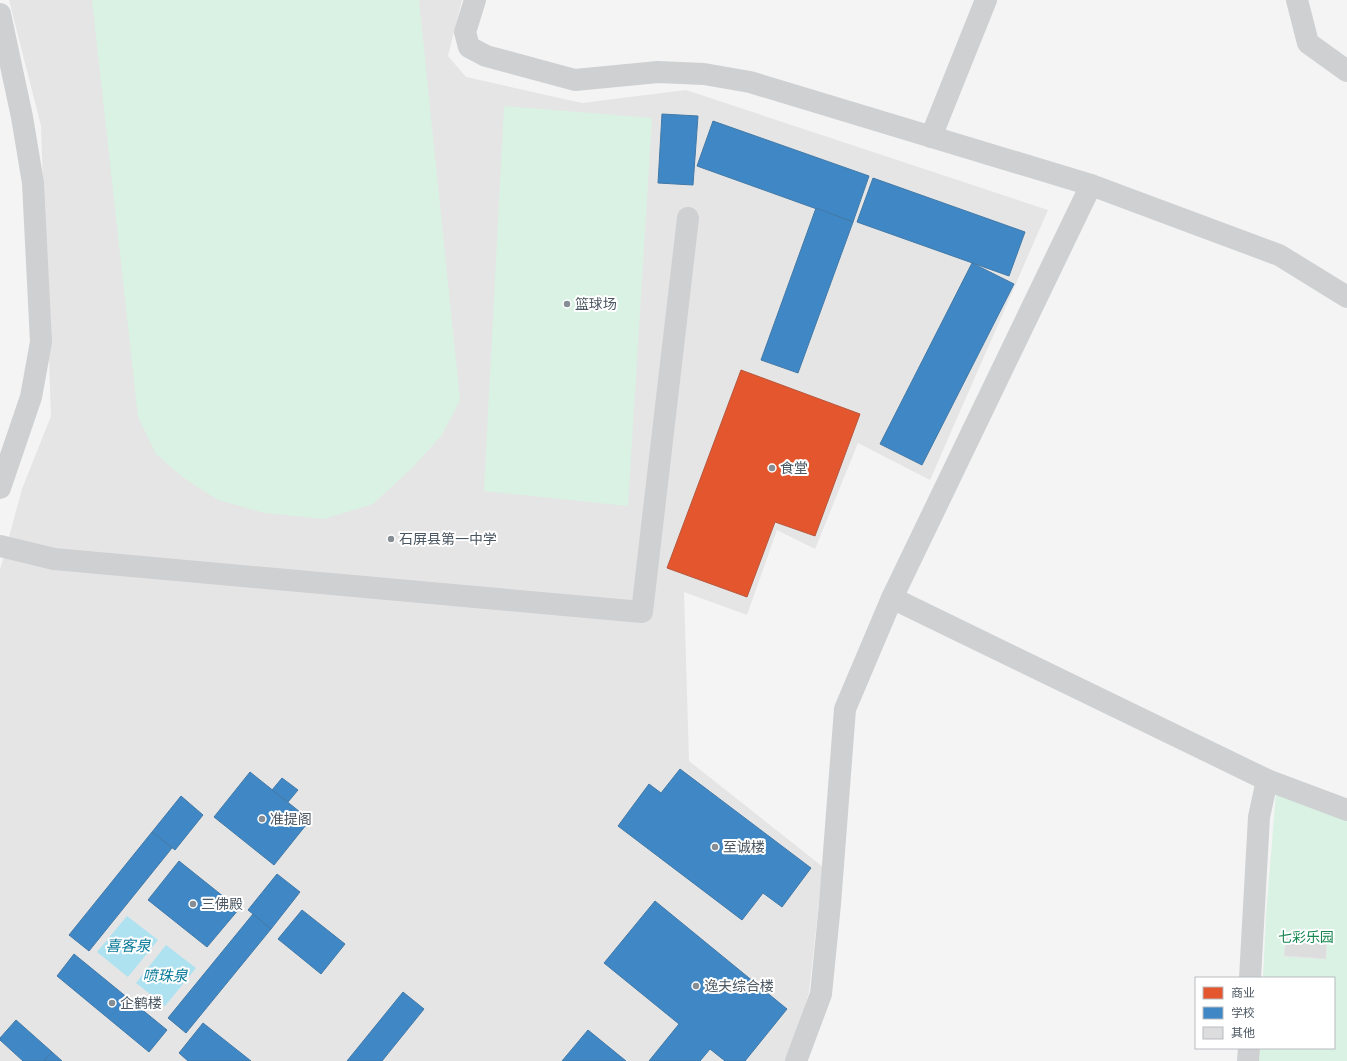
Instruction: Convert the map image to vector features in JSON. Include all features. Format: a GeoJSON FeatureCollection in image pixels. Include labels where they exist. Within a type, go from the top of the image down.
{"type":"FeatureCollection","features":[{"type":"Feature","properties":{"kind":"street"},"geometry":{"type":"LineString","coordinates":[[475,0],[465,32],[469,47],[486,56],[575,80],[658,72],[704,74],[750,82],[1091,185],[1279,255],[1347,297]]}},
{"type":"Feature","properties":{"kind":"street"},"geometry":{"type":"LineString","coordinates":[[931,137],[986,0]]}},
{"type":"Feature","properties":{"kind":"street"},"geometry":{"type":"LineString","coordinates":[[1297,0],[1308,44],[1347,71]]}},
{"type":"Feature","properties":{"kind":"street"},"geometry":{"type":"LineString","coordinates":[[0,14],[22,117],[33,184],[41,342],[31,398],[0,488]]}},
{"type":"Feature","properties":{"kind":"street"},"geometry":{"type":"LineString","coordinates":[[796,1061],[821,994],[830,904],[845,709],[892,598],[1091,185]]}},
{"type":"Feature","properties":{"kind":"street"},"geometry":{"type":"LineString","coordinates":[[0,546],[54,559],[642,612],[688,218]]}},
{"type":"Feature","properties":{"kind":"street"},"geometry":{"type":"LineString","coordinates":[[892,598],[1267,780],[1347,810]]}},
{"type":"Feature","properties":{"kind":"street"},"geometry":{"type":"LineString","coordinates":[[1250,977],[1251,934],[1259,817],[1267,780]]}},
{"type":"Feature","properties":{"kind":"street"},"geometry":{"type":"LineString","coordinates":[[1248,1061],[1249,1049]]}},
{"type":"Feature","properties":{"kind":"shaded area","name":"石屏县第一中学"},"geometry":{"type":"Polygon","coordinates":[[[9,0],[462,0],[448,56],[466,77],[582,103],[686,90],[1048,210],[930,480],[858,443],[815,549],[777,530],[747,615],[684,592],[689,761],[823,867],[809,992],[790,1061],[0,1061],[0,570],[22,489],[51,416],[41,126],[9,0]]]}},
{"type":"Feature","properties":{"kind":"green space"},"geometry":{"type":"Polygon","coordinates":[[[92,0],[419,0],[460,400],[442,435],[413,467],[373,504],[324,519],[265,513],[218,500],[184,478],[156,454],[138,417],[92,0]]]}},
{"type":"Feature","properties":{"kind":"green space","name":"篮球场"},"geometry":{"type":"Polygon","coordinates":[[[504,106],[652,118],[628,506],[484,491],[504,106]]]}},
{"type":"Feature","properties":{"kind":"green space","name":"七彩乐园"},"geometry":{"type":"Polygon","coordinates":[[[1276,793],[1347,819],[1347,1061],[1259,1061],[1260,1049],[1335,1049],[1335,977],[1263,977],[1266,916],[1276,793]]]}},
{"type":"Feature","properties":{"kind":"water","name":"喜客泉"},"geometry":{"type":"Polygon","coordinates":[[[127,916],[158,940],[128,977],[97,952],[127,916]]]}},
{"type":"Feature","properties":{"kind":"water","name":"喷珠泉"},"geometry":{"type":"Polygon","coordinates":[[[166,945],[196,968],[165,1006],[136,983],[166,945]]]}},
{"type":"Feature","properties":{"kind":"building: 商业","name":"食堂"},"geometry":{"type":"Polygon","coordinates":[[[741,370],[860,414],[815,536],[775,522],[747,597],[667,568],[741,370]]]}},
{"type":"Feature","properties":{"kind":"building: 学校"},"geometry":{"type":"Polygon","coordinates":[[[662,114],[698,116],[693,185],[658,183],[662,114]]]}},
{"type":"Feature","properties":{"kind":"building: 学校"},"geometry":{"type":"Polygon","coordinates":[[[713,121],[869,176],[853,222],[697,166],[713,121]]]}},
{"type":"Feature","properties":{"kind":"building: 学校"},"geometry":{"type":"Polygon","coordinates":[[[873,178],[1025,232],[1009,276],[857,222],[873,178]]]}},
{"type":"Feature","properties":{"kind":"building: 学校"},"geometry":{"type":"Polygon","coordinates":[[[816,208],[853,222],[798,373],[761,360],[816,208]]]}},
{"type":"Feature","properties":{"kind":"building: 学校"},"geometry":{"type":"Polygon","coordinates":[[[972,263],[1014,284],[922,465],[880,444],[972,263]]]}},
{"type":"Feature","properties":{"kind":"building: 学校","name":"至诚楼"},"geometry":{"type":"Polygon","coordinates":[[[680,769],[811,868],[782,907],[763,893],[742,920],[618,826],[649,784],[661,793],[680,769]]]}},
{"type":"Feature","properties":{"kind":"building: 学校","name":"准提阁"},"geometry":{"type":"Polygon","coordinates":[[[250,772],[310,820],[274,865],[214,817],[250,772]]]}},
{"type":"Feature","properties":{"kind":"building: 学校"},"geometry":{"type":"Polygon","coordinates":[[[282,778],[298,790],[288,802],[272,790],[282,778]]]}},
{"type":"Feature","properties":{"kind":"building: 学校"},"geometry":{"type":"Polygon","coordinates":[[[181,796],[203,815],[175,850],[152,832],[181,796]]]}},
{"type":"Feature","properties":{"kind":"building: 学校"},"geometry":{"type":"Polygon","coordinates":[[[152,832],[172,848],[89,951],[69,935],[152,832]]]}},
{"type":"Feature","properties":{"kind":"building: 学校","name":"三佛殿"},"geometry":{"type":"Polygon","coordinates":[[[179,861],[239,909],[207,947],[148,900],[179,861]]]}},
{"type":"Feature","properties":{"kind":"building: 学校"},"geometry":{"type":"Polygon","coordinates":[[[277,874],[300,892],[271,929],[248,910],[277,874]]]}},
{"type":"Feature","properties":{"kind":"building: 学校","name":"逸夫综合楼"},"geometry":{"type":"Polygon","coordinates":[[[655,901],[787,1009],[745,1061],[725,1061],[710,1049],[700,1061],[649,1061],[679,1024],[604,963],[655,901]]]}},
{"type":"Feature","properties":{"kind":"building: 学校"},"geometry":{"type":"Polygon","coordinates":[[[302,910],[345,944],[321,974],[278,939],[302,910]]]}},
{"type":"Feature","properties":{"kind":"building: 学校"},"geometry":{"type":"Polygon","coordinates":[[[253,914],[271,929],[186,1033],[168,1018],[253,914]]]}},
{"type":"Feature","properties":{"kind":"building: 学校","name":"企鹤楼"},"geometry":{"type":"Polygon","coordinates":[[[74,954],[167,1030],[149,1052],[57,976],[74,954]]]}},
{"type":"Feature","properties":{"kind":"building: 学校"},"geometry":{"type":"Polygon","coordinates":[[[403,992],[424,1009],[382,1061],[347,1061],[403,992]]]}},
{"type":"Feature","properties":{"kind":"building: 学校"},"geometry":{"type":"Polygon","coordinates":[[[16,1020],[52,1052],[44,1061],[23,1061],[0,1040],[0,1038],[16,1020]]]}},
{"type":"Feature","properties":{"kind":"building: 学校"},"geometry":{"type":"Polygon","coordinates":[[[203,1023],[251,1061],[188,1061],[179,1053],[203,1023]]]}},
{"type":"Feature","properties":{"kind":"building: 学校"},"geometry":{"type":"Polygon","coordinates":[[[588,1030],[626,1061],[562,1061],[588,1030]]]}},
{"type":"Feature","properties":{"kind":"building: 学校"},"geometry":{"type":"Polygon","coordinates":[[[52,1052],[62,1061],[44,1061],[52,1052]]]}},
{"type":"Feature","properties":{"kind":"building: 其他"},"geometry":{"type":"Polygon","coordinates":[[[1286,937],[1327,941],[1326,959],[1284,956],[1286,937]]]}},
{"type":"Feature","properties":{"kind":"place","name":"篮球场"},"geometry":{"type":"Point","coordinates":[567,304]}},
{"type":"Feature","properties":{"kind":"place","name":"食堂"},"geometry":{"type":"Point","coordinates":[772,468]}},
{"type":"Feature","properties":{"kind":"place","name":"石屏县第一中学"},"geometry":{"type":"Point","coordinates":[391,539]}},
{"type":"Feature","properties":{"kind":"place","name":"准提阁"},"geometry":{"type":"Point","coordinates":[262,819]}},
{"type":"Feature","properties":{"kind":"place","name":"至诚楼"},"geometry":{"type":"Point","coordinates":[715,847]}},
{"type":"Feature","properties":{"kind":"place","name":"三佛殿"},"geometry":{"type":"Point","coordinates":[193,904]}},
{"type":"Feature","properties":{"kind":"place","name":"逸夫综合楼"},"geometry":{"type":"Point","coordinates":[696,986]}},
{"type":"Feature","properties":{"kind":"place","name":"企鹤楼"},"geometry":{"type":"Point","coordinates":[112,1003]}}]}
